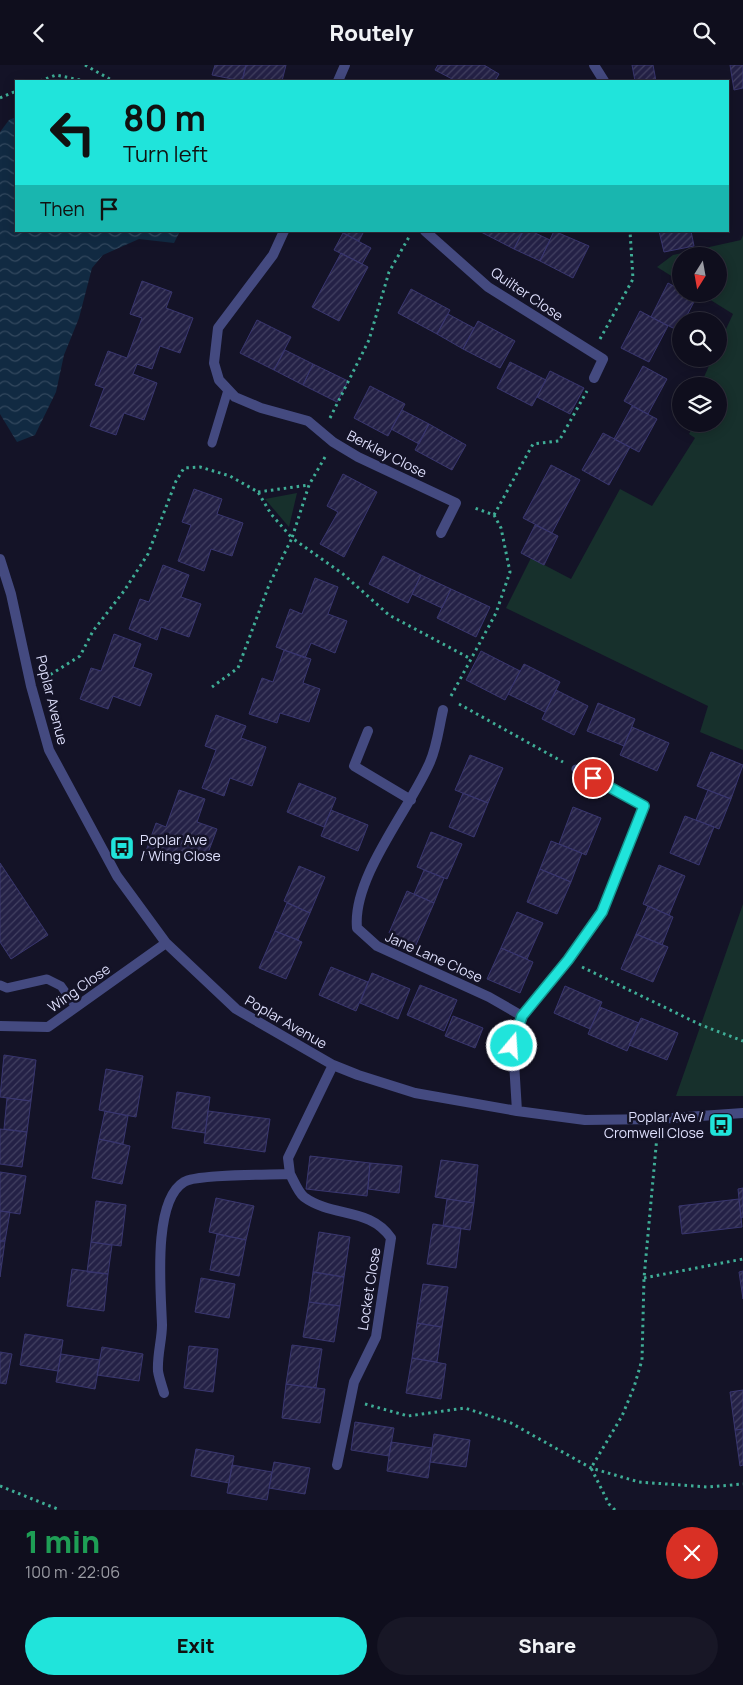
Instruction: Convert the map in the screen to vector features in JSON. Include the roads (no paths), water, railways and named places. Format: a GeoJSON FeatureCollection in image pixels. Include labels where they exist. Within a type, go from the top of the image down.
{"type":"FeatureCollection","features":[{"type":"Feature","properties":{"kind":"street"},"geometry":{"type":"LineString","coordinates":[[338,80],[345,65]]}},
{"type":"Feature","properties":{"kind":"street"},"geometry":{"type":"LineString","coordinates":[[594,65],[603,80]]}},
{"type":"Feature","properties":{"kind":"street","name":"Berkley Close"},"geometry":{"type":"LineString","coordinates":[[284,232],[273,255],[218,327],[214,363],[219,380],[235,397],[308,421],[333,442],[358,457],[456,503],[442,533]]}},
{"type":"Feature","properties":{"kind":"street","name":"Quilter Close"},"geometry":{"type":"LineString","coordinates":[[427,232],[488,287],[603,359],[594,378]]}},
{"type":"Feature","properties":{"kind":"street","name":"Poplar Avenue"},"geometry":{"type":"LineString","coordinates":[[0,559],[11,594],[31,686],[49,750],[117,876],[166,943],[236,1009],[333,1065],[415,1093],[517,1111],[585,1120],[658,1119],[743,1113]]}},
{"type":"Feature","properties":{"kind":"street","name":"Jane Lane Close"},"geometry":{"type":"LineString","coordinates":[[444,710],[431,760],[411,800],[380,848],[360,897],[356,916],[357,928],[376,946],[489,997],[522,1016]]}},
{"type":"Feature","properties":{"kind":"street"},"geometry":{"type":"LineString","coordinates":[[368,731],[354,766],[411,800]]}},
{"type":"Feature","properties":{"kind":"street"},"geometry":{"type":"LineString","coordinates":[[517,1111],[512,1046],[522,1016],[568,960],[602,912],[644,806]]}},
{"type":"Feature","properties":{"kind":"street","name":"Wing Close"},"geometry":{"type":"LineString","coordinates":[[0,1026],[48,1027],[166,943]]}},
{"type":"Feature","properties":{"kind":"street"},"geometry":{"type":"LineString","coordinates":[[164,1393],[158,1371],[162,1327],[159,1256],[169,1202],[176,1187],[185,1180],[205,1177],[290,1174],[288,1158],[333,1065]]}},
{"type":"Feature","properties":{"kind":"street","name":"Locket Close"},"geometry":{"type":"LineString","coordinates":[[290,1174],[303,1196],[324,1208],[367,1218],[383,1227],[392,1238],[376,1337],[354,1382],[337,1465]]}},
{"type":"Feature","properties":{"kind":"lane"},"geometry":{"type":"LineString","coordinates":[[212,443],[228,390]]}},
{"type":"Feature","properties":{"kind":"lane"},"geometry":{"type":"LineString","coordinates":[[576,769],[644,806]]}},
{"type":"Feature","properties":{"kind":"lane"},"geometry":{"type":"LineString","coordinates":[[0,985],[8,988],[47,979],[61,986],[76,1007]]}},
{"type":"Feature","properties":{"kind":"water"},"geometry":{"type":"Polygon","coordinates":[[[15,117],[15,232],[180,232],[174,243],[139,239],[103,255],[92,268],[79,318],[64,355],[56,392],[35,435],[17,442],[0,414],[0,132],[9,120],[15,117]]]}},
{"type":"Feature","properties":{"kind":"place","name":"Poplar Ave / Wing Close"},"geometry":{"type":"Point","coordinates":[122,848]}},
{"type":"Feature","properties":{"kind":"place","name":"Poplar Ave / Cromwell Close"},"geometry":{"type":"Point","coordinates":[721,1125]}}]}
